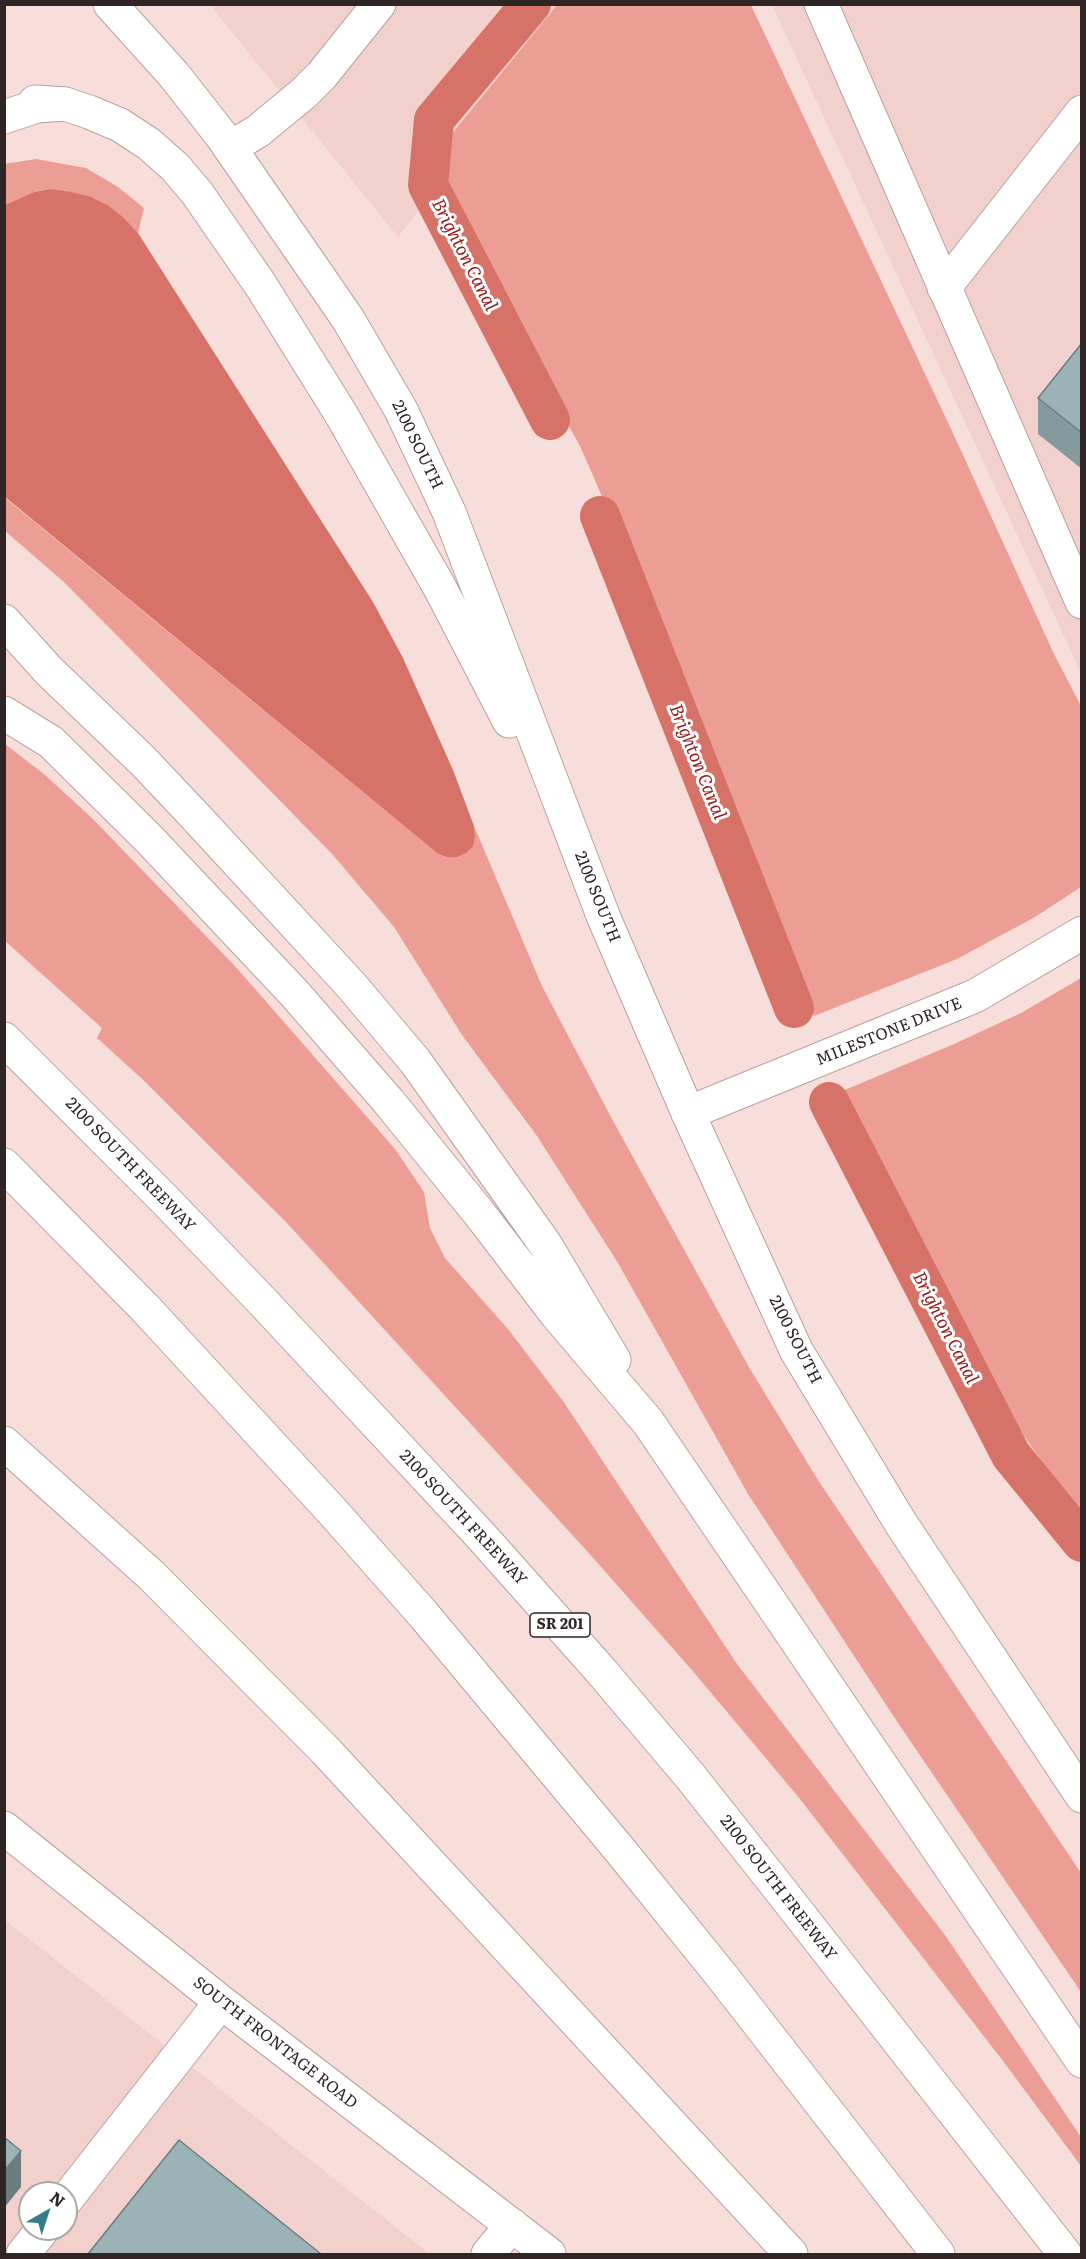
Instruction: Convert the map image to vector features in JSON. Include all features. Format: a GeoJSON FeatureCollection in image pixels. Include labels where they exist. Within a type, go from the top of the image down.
{"type":"FeatureCollection","features":[{"type":"Feature","properties":{"kind":"main road","name":"2100 SOUTH"},"geometry":{"type":"LineString","coordinates":[[110,4],[174,75],[230,148],[348,319],[386,382],[426,460],[449,512],[604,918],[688,1113],[796,1350],[900,1522],[1082,1796]]}},
{"type":"Feature","properties":{"kind":"main road"},"geometry":{"type":"LineString","coordinates":[[230,148],[258,131],[304,93],[322,75],[379,4]]}},
{"type":"Feature","properties":{"kind":"main road"},"geometry":{"type":"LineString","coordinates":[[821,4],[1082,602]]}},
{"type":"Feature","properties":{"kind":"main road"},"geometry":{"type":"LineString","coordinates":[[4,105],[40,102],[65,104],[120,125],[149,144],[175,166],[197,193],[260,284],[336,404],[440,588],[507,717],[604,918]]}},
{"type":"Feature","properties":{"kind":"main road"},"geometry":{"type":"LineString","coordinates":[[4,117],[38,106],[65,104]]}},
{"type":"Feature","properties":{"kind":"main road"},"geometry":{"type":"LineString","coordinates":[[944,288],[1082,112]]}},
{"type":"Feature","properties":{"kind":"main road"},"geometry":{"type":"LineString","coordinates":[[4,621],[49,671],[144,761],[350,984],[415,1061],[546,1244],[606,1344],[648,1422],[1082,2061]]}},
{"type":"Feature","properties":{"kind":"main road"},"geometry":{"type":"LineString","coordinates":[[4,637],[49,671]]}},
{"type":"Feature","properties":{"kind":"main road"},"geometry":{"type":"LineString","coordinates":[[4,713],[51,742],[149,839],[295,994],[389,1102],[557,1315],[648,1422]]}},
{"type":"Feature","properties":{"kind":"main road","name":"MILESTONE DRIVE"},"geometry":{"type":"LineString","coordinates":[[688,1113],[975,996],[1082,933]]}},
{"type":"Feature","properties":{"kind":"main road","name":"2100 SOUTH FREEWAY"},"geometry":{"type":"LineString","coordinates":[[4,1039],[166,1200],[263,1302],[482,1537],[602,1672],[690,1776],[1065,2254]]}},
{"type":"Feature","properties":{"kind":"main road"},"geometry":{"type":"LineString","coordinates":[[4,1165],[145,1308],[332,1511],[423,1614],[641,1876],[938,2254]]}},
{"type":"Feature","properties":{"kind":"main road"},"geometry":{"type":"LineString","coordinates":[[4,1443],[151,1575],[324,1749],[791,2254]]}},
{"type":"Feature","properties":{"kind":"main road","name":"SOUTH FRONTAGE ROAD"},"geometry":{"type":"LineString","coordinates":[[4,1828],[221,2002],[549,2254]]}},
{"type":"Feature","properties":{"kind":"main road"},"geometry":{"type":"LineString","coordinates":[[78,2185],[221,2002]]}},
{"type":"Feature","properties":{"kind":"main road"},"geometry":{"type":"LineString","coordinates":[[488,2254],[512,2225]]}},
{"type":"Feature","properties":{"kind":"main road"},"geometry":{"type":"LineString","coordinates":[[23,2254],[33,2241]]}},
{"type":"Feature","properties":{"kind":"shaded area"},"geometry":{"type":"Polygon","coordinates":[[[210,5],[580,5],[398,237],[210,5]]]}},
{"type":"Feature","properties":{"kind":"shaded area"},"geometry":{"type":"Polygon","coordinates":[[[557,5],[751,5],[952,431],[1054,654],[1081,706],[1081,887],[1035,917],[957,959],[814,1016],[655,618],[580,446],[439,189],[443,155],[451,135],[557,5]]]}},
{"type":"Feature","properties":{"kind":"shaded area"},"geometry":{"type":"Polygon","coordinates":[[[772,5],[1081,5],[1081,673],[772,5]]]}},
{"type":"Feature","properties":{"kind":"shaded area"},"geometry":{"type":"Polygon","coordinates":[[[36,159],[86,168],[118,187],[144,208],[138,233],[124,218],[50,189],[34,192],[5,205],[4,164],[36,159]]]}},
{"type":"Feature","properties":{"kind":"shaded area"},"geometry":{"type":"Polygon","coordinates":[[[50,189],[91,197],[109,206],[138,233],[373,602],[403,658],[453,770],[474,826],[473,846],[466,853],[457,857],[447,857],[437,853],[5,497],[5,205],[34,192],[50,189]]]}},
{"type":"Feature","properties":{"kind":"shaded area"},"geometry":{"type":"Polygon","coordinates":[[[4,497],[437,853],[475,836],[474,826],[542,986],[612,1119],[750,1369],[818,1480],[1081,1873],[1081,1992],[898,1723],[748,1494],[618,1263],[537,1136],[462,1035],[394,927],[333,855],[242,762],[64,582],[5,531],[4,497]]]}},
{"type":"Feature","properties":{"kind":"shaded area"},"geometry":{"type":"Polygon","coordinates":[[[5,744],[44,774],[93,819],[235,966],[395,1149],[424,1192],[430,1228],[445,1258],[508,1329],[563,1401],[737,1664],[945,1935],[1081,2137],[1081,2166],[1003,2061],[800,1799],[691,1669],[587,1551],[286,1222],[140,1077],[97,1038],[102,1028],[5,941],[5,744]]]}},
{"type":"Feature","properties":{"kind":"shaded area"},"geometry":{"type":"Polygon","coordinates":[[[1081,978],[1081,1517],[1019,1429],[854,1128],[840,1092],[1021,1013],[1081,978]]]}},
{"type":"Feature","properties":{"kind":"shaded area"},"geometry":{"type":"Polygon","coordinates":[[[5,1920],[430,2254],[5,2254],[5,1920]]]}},
{"type":"Feature","properties":{"kind":"building"},"geometry":{"type":"Polygon","coordinates":[[[1082,343],[1082,433],[1038,398],[1082,343]]]}},
{"type":"Feature","properties":{"kind":"building"},"geometry":{"type":"Polygon","coordinates":[[[4,2137],[21,2151],[4,2171],[4,2137]]]}},
{"type":"Feature","properties":{"kind":"building"},"geometry":{"type":"Polygon","coordinates":[[[179,2140],[321,2254],[88,2254],[179,2140]]]}},
{"type":"Feature","properties":{"kind":"waterway","name":"Brighton Canal"},"geometry":{"type":"LineString","coordinates":[[531,4],[434,120],[428,185],[550,420]]}},
{"type":"Feature","properties":{"kind":"waterway","name":"Brighton Canal"},"geometry":{"type":"LineString","coordinates":[[600,516],[794,1008]]}},
{"type":"Feature","properties":{"kind":"waterway","name":"Brighton Canal"},"geometry":{"type":"LineString","coordinates":[[829,1102],[1011,1455],[1082,1542]]}}]}
